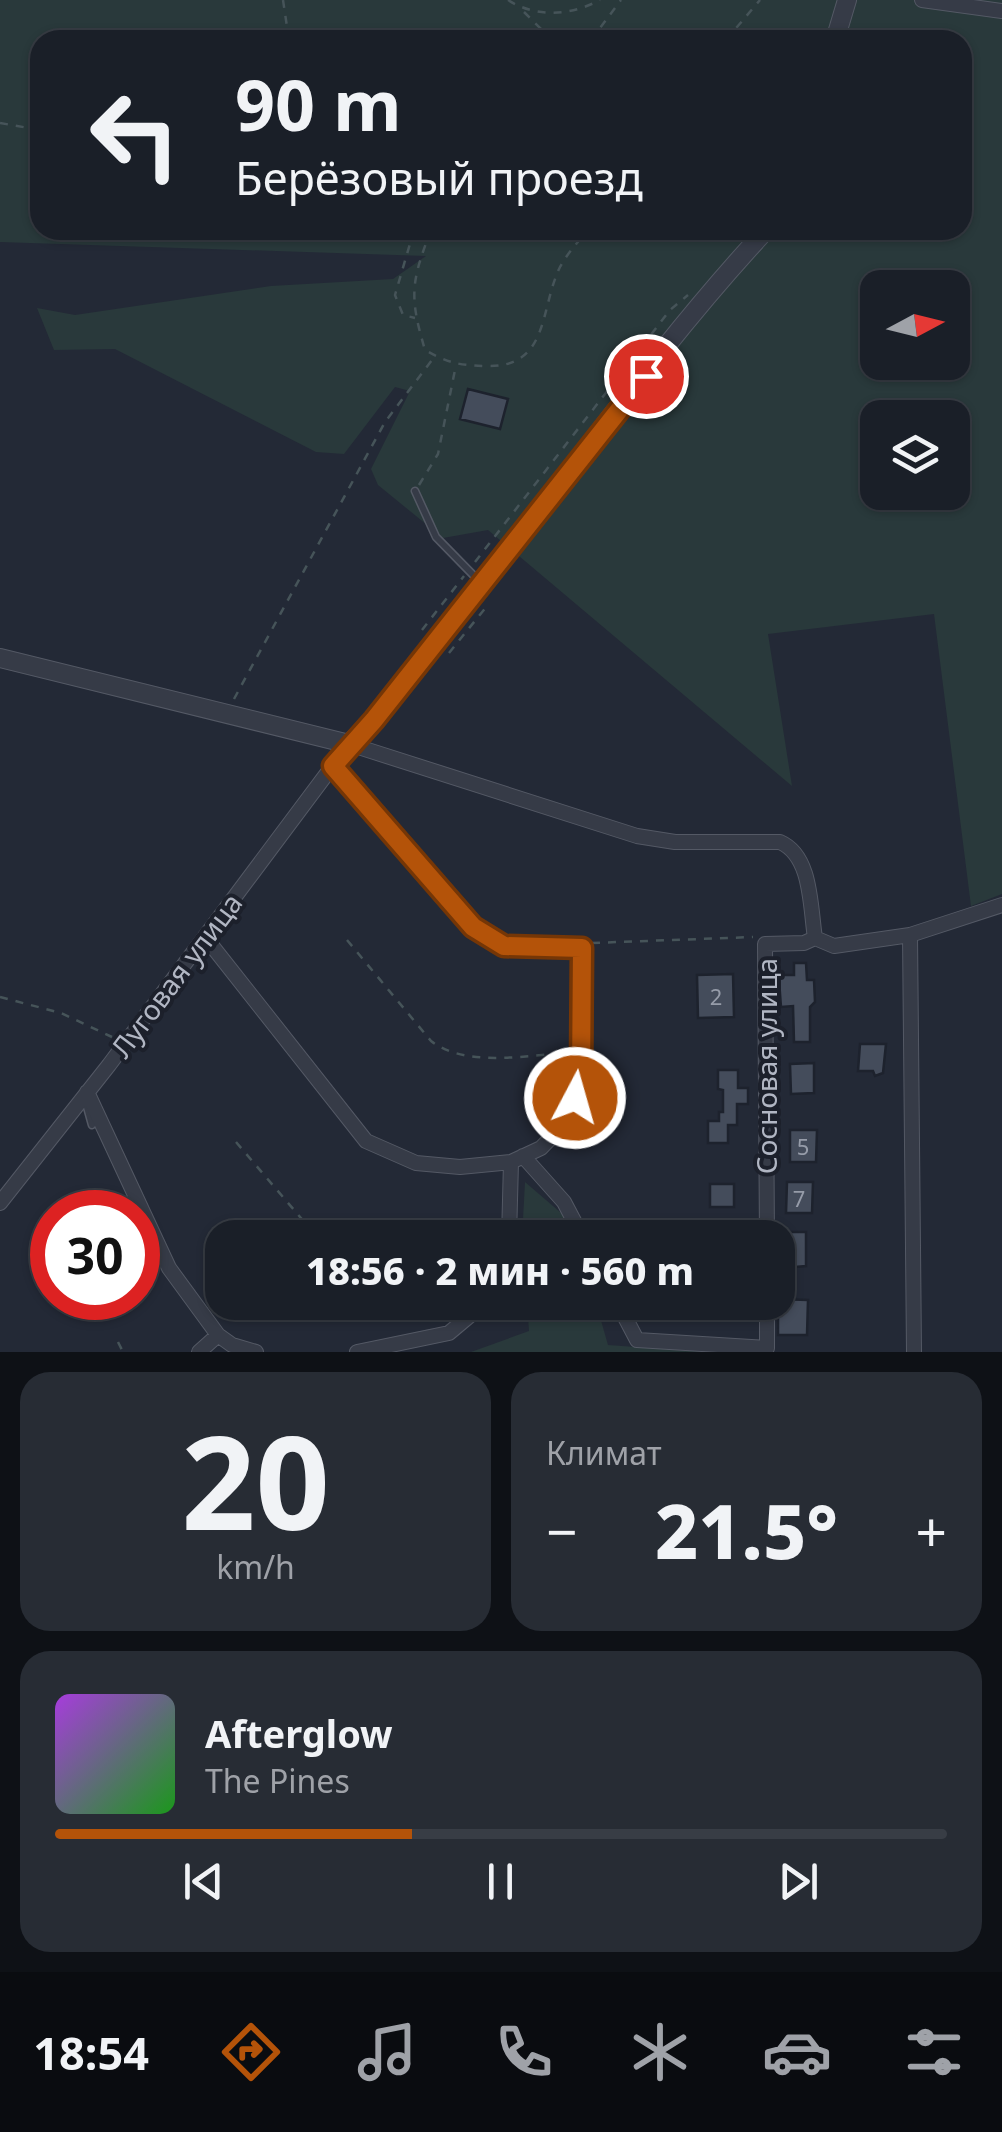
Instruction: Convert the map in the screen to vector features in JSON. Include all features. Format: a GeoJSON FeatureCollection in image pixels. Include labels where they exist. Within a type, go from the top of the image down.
{"type":"FeatureCollection","features":[{"type":"Feature","properties":{"kind":"street"},"geometry":{"type":"LineString","coordinates":[[839,30],[847,0]]}},
{"type":"Feature","properties":{"kind":"street"},"geometry":{"type":"LineString","coordinates":[[922,0],[1002,12]]}},
{"type":"Feature","properties":{"kind":"street"},"geometry":{"type":"LineString","coordinates":[[349,744],[374,720],[713,287],[757,240]]}},
{"type":"Feature","properties":{"kind":"street"},"geometry":{"type":"LineString","coordinates":[[0,658],[349,744],[637,836],[675,842],[780,842],[793,848],[802,859],[815,938]]}},
{"type":"Feature","properties":{"kind":"street","name":"Луговая улица"},"geometry":{"type":"LineString","coordinates":[[0,1203],[121,1049],[349,744]]}},
{"type":"Feature","properties":{"kind":"street"},"geometry":{"type":"LineString","coordinates":[[205,937],[366,1140],[416,1163],[460,1167],[517,1159],[541,1148],[570,1118],[581,1078],[582,948],[504,946],[473,927],[333,766]]}},
{"type":"Feature","properties":{"kind":"street","name":"Сосновая улица"},"geometry":{"type":"LineString","coordinates":[[766,1220],[764,944],[815,938],[834,946],[910,935],[1002,906]]}},
{"type":"Feature","properties":{"kind":"street"},"geometry":{"type":"LineString","coordinates":[[910,935],[914,1352]]}},
{"type":"Feature","properties":{"kind":"street"},"geometry":{"type":"LineString","coordinates":[[85,1095],[169,1268],[218,1334],[232,1345],[256,1352]]}},
{"type":"Feature","properties":{"kind":"street"},"geometry":{"type":"LineString","coordinates":[[511,1220],[517,1159]]}},
{"type":"Feature","properties":{"kind":"street"},"geometry":{"type":"LineString","coordinates":[[517,1159],[564,1202],[573,1220]]}},
{"type":"Feature","properties":{"kind":"street"},"geometry":{"type":"LineString","coordinates":[[357,1352],[449,1332],[464,1320]]}},
{"type":"Feature","properties":{"kind":"street"},"geometry":{"type":"LineString","coordinates":[[625,1320],[636,1340],[767,1348],[767,1320]]}},
{"type":"Feature","properties":{"kind":"street"},"geometry":{"type":"LineString","coordinates":[[199,1352],[218,1334]]}},
{"type":"Feature","properties":{"kind":"lane"},"geometry":{"type":"LineString","coordinates":[[415,490],[436,537],[482,584]]}},
{"type":"Feature","properties":{"kind":"lane"},"geometry":{"type":"LineString","coordinates":[[85,1095],[92,1126]]}},
{"type":"Feature","properties":{"kind":"path"},"geometry":{"type":"LineString","coordinates":[[284,0],[288,30]]}},
{"type":"Feature","properties":{"kind":"path"},"geometry":{"type":"LineString","coordinates":[[508,0],[542,30]]}},
{"type":"Feature","properties":{"kind":"path"},"geometry":{"type":"LineString","coordinates":[[520,8],[553,14],[600,0]]}},
{"type":"Feature","properties":{"kind":"path"},"geometry":{"type":"LineString","coordinates":[[598,30],[621,0]]}},
{"type":"Feature","properties":{"kind":"path"},"geometry":{"type":"LineString","coordinates":[[734,30],[760,0]]}},
{"type":"Feature","properties":{"kind":"path"},"geometry":{"type":"LineString","coordinates":[[0,122],[30,128]]}},
{"type":"Feature","properties":{"kind":"path"},"geometry":{"type":"LineString","coordinates":[[411,240],[396,294],[403,315],[416,318]]}},
{"type":"Feature","properties":{"kind":"path"},"geometry":{"type":"LineString","coordinates":[[428,240],[412,290],[425,350],[456,365],[501,367],[528,354],[543,330],[561,264],[581,240]]}},
{"type":"Feature","properties":{"kind":"path"},"geometry":{"type":"LineString","coordinates":[[422,630],[670,310],[693,291]]}},
{"type":"Feature","properties":{"kind":"path"},"geometry":{"type":"LineString","coordinates":[[225,714],[385,422],[435,356]]}},
{"type":"Feature","properties":{"kind":"path"},"geometry":{"type":"LineString","coordinates":[[415,490],[438,454],[456,365]]}},
{"type":"Feature","properties":{"kind":"path"},"geometry":{"type":"LineString","coordinates":[[449,653],[487,606]]}},
{"type":"Feature","properties":{"kind":"path"},"geometry":{"type":"LineString","coordinates":[[582,948],[596,940],[757,937],[764,944]]}},
{"type":"Feature","properties":{"kind":"path"},"geometry":{"type":"LineString","coordinates":[[346,940],[431,1041],[448,1054],[580,1053]]}},
{"type":"Feature","properties":{"kind":"path"},"geometry":{"type":"LineString","coordinates":[[0,997],[88,1023],[111,1035],[115,1046],[121,1049]]}},
{"type":"Feature","properties":{"kind":"path"},"geometry":{"type":"LineString","coordinates":[[236,1142],[303,1220]]}},
{"type":"Feature","properties":{"kind":"path"},"geometry":{"type":"LineString","coordinates":[[118,1342],[123,1352]]}},
{"type":"Feature","properties":{"kind":"shaded area"},"geometry":{"type":"Polygon","coordinates":[[[0,0],[1002,0],[1002,894],[971,906],[934,614],[768,634],[792,786],[488,530],[443,538],[378,485],[371,469],[410,391],[395,387],[344,454],[316,452],[115,349],[54,350],[37,308],[75,315],[271,286],[393,279],[426,256],[0,242],[0,0]]]}},
{"type":"Feature","properties":{"kind":"shaded area"},"geometry":{"type":"Polygon","coordinates":[[[525,1182],[569,1220],[523,1220],[525,1182]]]}},
{"type":"Feature","properties":{"kind":"shaded area"},"geometry":{"type":"Polygon","coordinates":[[[528,1320],[601,1320],[608,1345],[705,1352],[471,1352],[529,1331],[528,1320]]]}},
{"type":"Feature","properties":{"kind":"building"},"geometry":{"type":"Polygon","coordinates":[[[468,389],[508,399],[500,429],[460,419],[468,389]]]}},
{"type":"Feature","properties":{"kind":"building"},"geometry":{"type":"Polygon","coordinates":[[[794,963],[806,963],[807,980],[814,980],[810,1042],[794,1042],[793,1006],[781,1007],[779,980],[783,975],[794,975],[794,963]]]}},
{"type":"Feature","properties":{"kind":"building"},"geometry":{"type":"Polygon","coordinates":[[[733,974],[734,1017],[698,1018],[697,975],[733,974]]]}},
{"type":"Feature","properties":{"kind":"building"},"geometry":{"type":"Polygon","coordinates":[[[860,1044],[886,1044],[883,1073],[875,1076],[873,1071],[858,1071],[860,1044]]]}},
{"type":"Feature","properties":{"kind":"building"},"geometry":{"type":"Polygon","coordinates":[[[814,1063],[814,1093],[791,1094],[790,1064],[814,1063]]]}},
{"type":"Feature","properties":{"kind":"building"},"geometry":{"type":"Polygon","coordinates":[[[718,1070],[738,1070],[738,1088],[748,1088],[748,1104],[737,1104],[737,1125],[728,1125],[728,1143],[708,1143],[708,1121],[719,1121],[719,1112],[723,1112],[718,1070]]]}},
{"type":"Feature","properties":{"kind":"building"},"geometry":{"type":"Polygon","coordinates":[[[790,1130],[817,1130],[816,1162],[790,1162],[790,1130]]]}},
{"type":"Feature","properties":{"kind":"building"},"geometry":{"type":"Polygon","coordinates":[[[787,1182],[813,1182],[812,1213],[786,1213],[787,1182]]]}},
{"type":"Feature","properties":{"kind":"building"},"geometry":{"type":"Polygon","coordinates":[[[710,1184],[734,1184],[734,1207],[710,1207],[710,1184]]]}},
{"type":"Feature","properties":{"kind":"building"},"geometry":{"type":"Polygon","coordinates":[[[795,1232],[806,1232],[806,1266],[795,1267],[795,1232]]]}},
{"type":"Feature","properties":{"kind":"building"},"geometry":{"type":"Polygon","coordinates":[[[795,1300],[808,1300],[807,1335],[778,1335],[778,1320],[795,1320],[795,1300]]]}},
{"type":"Feature","properties":{"kind":"route"},"geometry":{"type":"LineString","coordinates":[[575,1098],[581,1078],[582,948],[504,946],[473,927],[333,766],[374,720],[646,376]]}}]}
